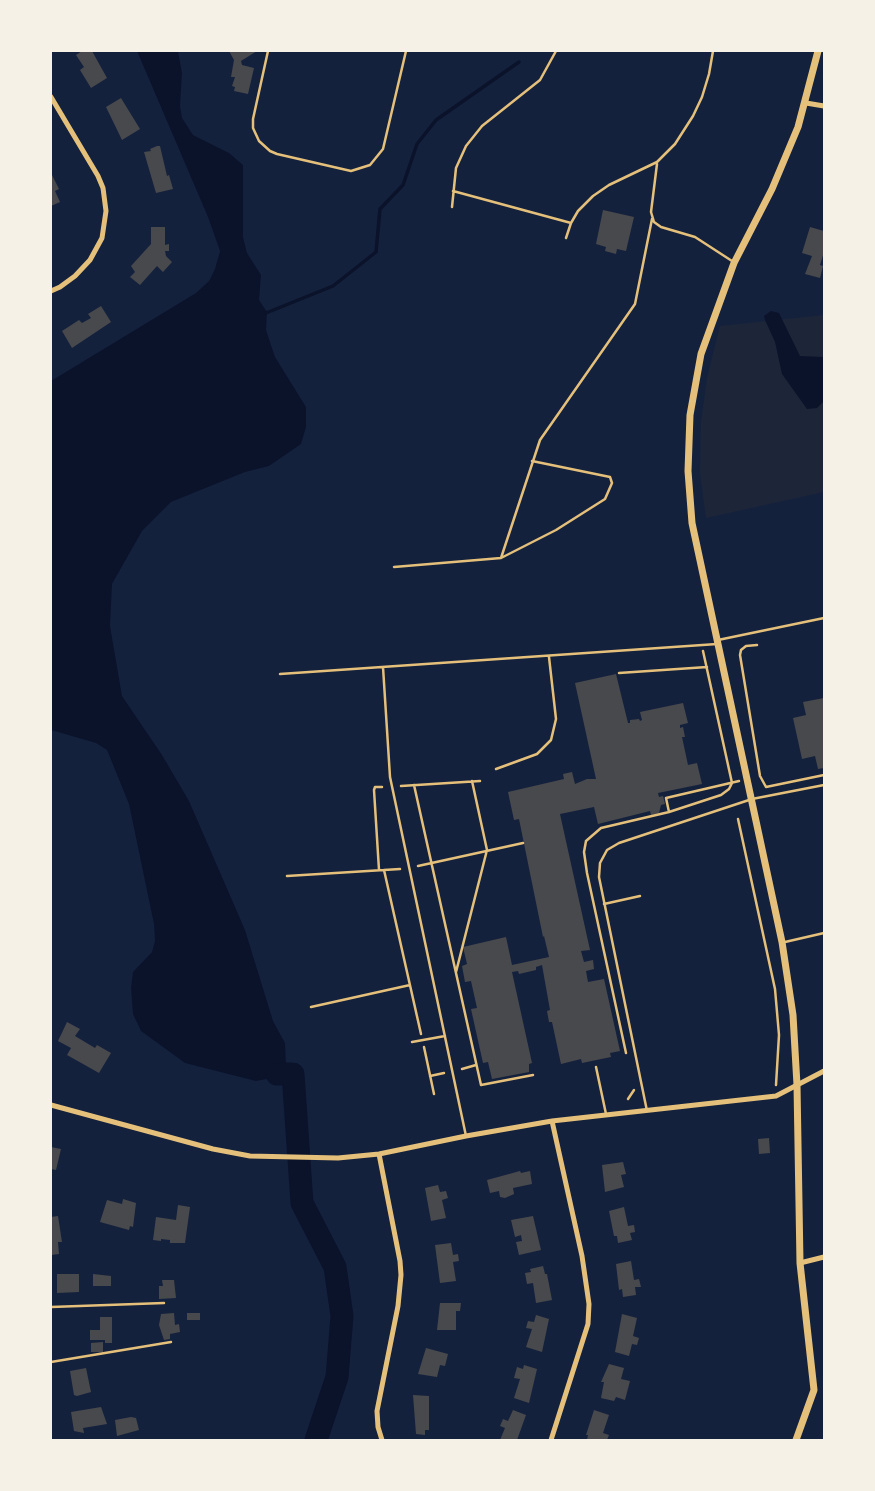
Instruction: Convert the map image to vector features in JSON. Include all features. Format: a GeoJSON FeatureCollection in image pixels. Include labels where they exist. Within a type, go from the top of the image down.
{"type":"FeatureCollection","features":[{"type":"Feature","properties":{"kind":"street"},"geometry":{"type":"LineString","coordinates":[[796,1440],[814,1390],[800,1262],[793,1015],[782,943],[692,523],[688,471],[690,415],[701,354],[734,262],[772,189],[806,103],[818,51]]}},
{"type":"Feature","properties":{"kind":"street"},"geometry":{"type":"LineString","coordinates":[[51,97],[98,176],[106,200],[106,211],[102,238],[90,260],[60,288],[51,291]]}},
{"type":"Feature","properties":{"kind":"street"},"geometry":{"type":"LineString","coordinates":[[806,103],[824,106]]}},
{"type":"Feature","properties":{"kind":"street"},"geometry":{"type":"LineString","coordinates":[[51,1105],[213,1149],[250,1156],[305,1158],[379,1154],[552,1121],[776,1096],[824,1071]]}},
{"type":"Feature","properties":{"kind":"street"},"geometry":{"type":"LineString","coordinates":[[551,1440],[588,1324],[589,1304],[582,1256],[552,1121]]}},
{"type":"Feature","properties":{"kind":"street"},"geometry":{"type":"LineString","coordinates":[[379,1154],[401,1275],[398,1306],[377,1411],[377,1427],[382,1440]]}},
{"type":"Feature","properties":{"kind":"street"},"geometry":{"type":"LineString","coordinates":[[800,1262],[824,1257]]}},
{"type":"Feature","properties":{"kind":"lane"},"geometry":{"type":"LineString","coordinates":[[268,51],[253,119],[253,128],[259,141],[277,154],[351,170],[370,165],[383,149],[406,51]]}},
{"type":"Feature","properties":{"kind":"lane"},"geometry":{"type":"LineString","coordinates":[[452,207],[460,156],[473,136],[533,87],[545,73],[556,51]]}},
{"type":"Feature","properties":{"kind":"lane"},"geometry":{"type":"LineString","coordinates":[[566,238],[571,223],[586,202],[600,190],[657,162],[675,144],[694,116],[706,86],[713,51]]}},
{"type":"Feature","properties":{"kind":"lane"},"geometry":{"type":"LineString","coordinates":[[501,558],[540,440],[635,304],[652,219],[657,162]]}},
{"type":"Feature","properties":{"kind":"lane"},"geometry":{"type":"LineString","coordinates":[[453,191],[571,223]]}},
{"type":"Feature","properties":{"kind":"lane"},"geometry":{"type":"LineString","coordinates":[[652,219],[661,227],[702,241],[734,262]]}},
{"type":"Feature","properties":{"kind":"lane"},"geometry":{"type":"LineString","coordinates":[[394,567],[501,558],[556,530],[605,499],[612,483],[610,477],[532,461]]}},
{"type":"Feature","properties":{"kind":"lane"},"geometry":{"type":"LineString","coordinates":[[280,674],[702,646],[824,618]]}},
{"type":"Feature","properties":{"kind":"lane"},"geometry":{"type":"LineString","coordinates":[[496,769],[537,754],[551,740],[556,719],[549,657]]}},
{"type":"Feature","properties":{"kind":"lane"},"geometry":{"type":"LineString","coordinates":[[383,667],[390,777],[466,1136]]}},
{"type":"Feature","properties":{"kind":"lane"},"geometry":{"type":"LineString","coordinates":[[647,1111],[599,877],[600,863],[607,850],[619,843],[752,799],[824,785]]}},
{"type":"Feature","properties":{"kind":"lane"},"geometry":{"type":"LineString","coordinates":[[604,904],[640,897]]}},
{"type":"Feature","properties":{"kind":"lane"},"geometry":{"type":"LineString","coordinates":[[782,943],[824,933]]}},
{"type":"Feature","properties":{"kind":"lane"},"geometry":{"type":"LineString","coordinates":[[412,1042],[445,1036]]}},
{"type":"Feature","properties":{"kind":"lane"},"geometry":{"type":"LineString","coordinates":[[596,1067],[606,1114]]}},
{"type":"Feature","properties":{"kind":"lane"},"geometry":{"type":"LineString","coordinates":[[51,1307],[164,1303]]}},
{"type":"Feature","properties":{"kind":"lane"},"geometry":{"type":"LineString","coordinates":[[51,1362],[171,1342]]}},
{"type":"Feature","properties":{"kind":"path"},"geometry":{"type":"LineString","coordinates":[[757,645],[746,646],[741,650],[740,656],[748,698],[747,708],[760,776],[765,787],[824,775]]}},
{"type":"Feature","properties":{"kind":"path"},"geometry":{"type":"LineString","coordinates":[[669,812],[720,795],[729,789],[732,783],[702,646]]}},
{"type":"Feature","properties":{"kind":"path"},"geometry":{"type":"LineString","coordinates":[[618,673],[706,667]]}},
{"type":"Feature","properties":{"kind":"path"},"geometry":{"type":"LineString","coordinates":[[455,974],[486,850],[472,781]]}},
{"type":"Feature","properties":{"kind":"path"},"geometry":{"type":"LineString","coordinates":[[401,786],[480,781]]}},
{"type":"Feature","properties":{"kind":"path"},"geometry":{"type":"LineString","coordinates":[[414,785],[481,1085],[533,1075]]}},
{"type":"Feature","properties":{"kind":"path"},"geometry":{"type":"LineString","coordinates":[[379,870],[374,790],[375,787],[382,787]]}},
{"type":"Feature","properties":{"kind":"path"},"geometry":{"type":"LineString","coordinates":[[738,819],[775,989],[779,1035],[776,1096]]}},
{"type":"Feature","properties":{"kind":"path"},"geometry":{"type":"LineString","coordinates":[[418,866],[523,843]]}},
{"type":"Feature","properties":{"kind":"path"},"geometry":{"type":"LineString","coordinates":[[287,876],[400,869]]}},
{"type":"Feature","properties":{"kind":"path"},"geometry":{"type":"LineString","coordinates":[[384,870],[434,1094]]}},
{"type":"Feature","properties":{"kind":"path"},"geometry":{"type":"LineString","coordinates":[[311,1007],[410,985]]}},
{"type":"Feature","properties":{"kind":"path"},"geometry":{"type":"LineString","coordinates":[[462,1069],[476,1065]]}},
{"type":"Feature","properties":{"kind":"path"},"geometry":{"type":"LineString","coordinates":[[430,1076],[444,1073]]}},
{"type":"Feature","properties":{"kind":"shaded area"},"geometry":{"type":"Polygon","coordinates":[[[137,51],[178,51],[182,73],[182,118],[193,135],[229,153],[243,165],[243,237],[247,253],[261,275],[259,300],[267,312],[266,330],[275,357],[306,407],[306,427],[301,444],[269,466],[245,472],[171,502],[142,531],[112,584],[110,626],[122,696],[189,801],[245,930],[273,1021],[285,1043],[286,1066],[267,1079],[256,1081],[185,1063],[141,1031],[133,1014],[133,972],[152,952],[155,941],[154,924],[129,804],[107,750],[96,743],[51,730],[51,381],[196,293],[209,281],[220,251],[137,51]]]}},
{"type":"Feature","properties":{"kind":"shaded area"},"geometry":{"type":"Polygon","coordinates":[[[771,311],[779,313],[800,356],[824,357],[824,401],[817,408],[807,409],[782,374],[775,342],[764,316],[771,311]]]}},
{"type":"Feature","properties":{"kind":"shaded area"},"geometry":{"type":"Polygon","coordinates":[[[824,315],[824,492],[706,518],[700,473],[701,422],[707,378],[720,326],[824,315]]]}},
{"type":"Feature","properties":{"kind":"building"},"geometry":{"type":"Polygon","coordinates":[[[82,51],[92,51],[107,78],[91,88],[80,70],[84,67],[76,55],[82,51]]]}},
{"type":"Feature","properties":{"kind":"building"},"geometry":{"type":"Polygon","coordinates":[[[229,51],[257,51],[241,61],[242,65],[254,68],[248,94],[234,91],[235,87],[232,86],[235,77],[231,77],[234,60],[229,51]]]}},
{"type":"Feature","properties":{"kind":"building"},"geometry":{"type":"Polygon","coordinates":[[[121,98],[140,129],[122,140],[106,107],[121,98]]]}},
{"type":"Feature","properties":{"kind":"building"},"geometry":{"type":"Polygon","coordinates":[[[160,146],[173,189],[156,193],[144,152],[160,146]]]}},
{"type":"Feature","properties":{"kind":"building"},"geometry":{"type":"Polygon","coordinates":[[[51,173],[59,189],[55,191],[60,202],[51,206],[51,173]]]}},
{"type":"Feature","properties":{"kind":"building"},"geometry":{"type":"Polygon","coordinates":[[[603,210],[634,217],[626,251],[617,249],[616,254],[605,251],[606,247],[596,244],[603,210]]]}},
{"type":"Feature","properties":{"kind":"building"},"geometry":{"type":"Polygon","coordinates":[[[151,227],[165,227],[165,245],[169,244],[169,251],[165,251],[166,256],[172,262],[163,272],[157,266],[140,285],[130,277],[135,272],[131,266],[151,244],[151,227]]]}},
{"type":"Feature","properties":{"kind":"building"},"geometry":{"type":"Polygon","coordinates":[[[810,227],[824,231],[820,278],[805,274],[812,256],[802,253],[810,227]]]}},
{"type":"Feature","properties":{"kind":"building"},"geometry":{"type":"Polygon","coordinates":[[[101,306],[111,322],[72,348],[62,331],[79,320],[82,323],[91,318],[88,314],[101,306]]]}},
{"type":"Feature","properties":{"kind":"building"},"geometry":{"type":"Polygon","coordinates":[[[616,674],[628,723],[630,720],[642,720],[640,712],[683,703],[688,723],[680,725],[680,728],[683,727],[685,737],[682,737],[688,765],[697,763],[702,784],[658,793],[659,797],[663,796],[665,804],[661,805],[659,813],[651,815],[650,811],[598,824],[594,807],[560,814],[590,950],[581,951],[584,962],[593,960],[594,969],[586,971],[588,982],[604,979],[620,1051],[610,1053],[611,1057],[582,1063],[581,1059],[561,1064],[552,1022],[549,1022],[547,1011],[550,1010],[542,965],[536,967],[536,970],[519,974],[518,971],[512,972],[532,1063],[529,1064],[529,1072],[492,1079],[488,1062],[483,1063],[471,1009],[477,1008],[471,981],[465,982],[462,966],[467,964],[463,947],[506,937],[512,965],[549,957],[519,819],[514,820],[508,792],[564,779],[563,774],[572,772],[575,784],[596,779],[575,683],[616,674]]]}},
{"type":"Feature","properties":{"kind":"building"},"geometry":{"type":"Polygon","coordinates":[[[824,698],[824,768],[818,769],[815,756],[802,759],[793,718],[806,715],[803,702],[824,698]]]}},
{"type":"Feature","properties":{"kind":"building"},"geometry":{"type":"Polygon","coordinates":[[[67,1022],[80,1029],[75,1036],[95,1048],[97,1045],[111,1053],[99,1073],[67,1055],[71,1048],[58,1041],[67,1022]]]}},
{"type":"Feature","properties":{"kind":"building"},"geometry":{"type":"Polygon","coordinates":[[[769,1138],[770,1153],[759,1154],[758,1139],[769,1138]]]}},
{"type":"Feature","properties":{"kind":"building"},"geometry":{"type":"Polygon","coordinates":[[[51,1147],[61,1149],[56,1170],[51,1169],[51,1147]]]}},
{"type":"Feature","properties":{"kind":"building"},"geometry":{"type":"Polygon","coordinates":[[[623,1162],[626,1174],[621,1175],[624,1187],[605,1192],[602,1165],[623,1162]]]}},
{"type":"Feature","properties":{"kind":"building"},"geometry":{"type":"Polygon","coordinates":[[[530,1171],[532,1184],[513,1188],[514,1194],[505,1198],[500,1197],[499,1191],[490,1193],[487,1180],[530,1171]]]}},
{"type":"Feature","properties":{"kind":"building"},"geometry":{"type":"Polygon","coordinates":[[[438,1185],[440,1192],[446,1191],[448,1198],[442,1200],[446,1218],[431,1221],[425,1188],[438,1185]]]}},
{"type":"Feature","properties":{"kind":"building"},"geometry":{"type":"Polygon","coordinates":[[[123,1199],[136,1203],[133,1227],[130,1226],[129,1230],[100,1222],[107,1200],[122,1204],[123,1199]]]}},
{"type":"Feature","properties":{"kind":"building"},"geometry":{"type":"Polygon","coordinates":[[[178,1205],[190,1207],[185,1243],[153,1240],[156,1217],[176,1220],[178,1205]]]}},
{"type":"Feature","properties":{"kind":"building"},"geometry":{"type":"Polygon","coordinates":[[[624,1207],[628,1226],[634,1225],[635,1232],[630,1233],[632,1240],[618,1243],[609,1211],[624,1207]]]}},
{"type":"Feature","properties":{"kind":"building"},"geometry":{"type":"Polygon","coordinates":[[[58,1216],[62,1242],[58,1242],[59,1254],[51,1255],[51,1217],[58,1216]]]}},
{"type":"Feature","properties":{"kind":"building"},"geometry":{"type":"Polygon","coordinates":[[[533,1216],[541,1250],[519,1255],[516,1242],[522,1241],[521,1235],[515,1237],[511,1220],[533,1216]]]}},
{"type":"Feature","properties":{"kind":"building"},"geometry":{"type":"Polygon","coordinates":[[[451,1243],[453,1255],[458,1254],[459,1261],[453,1262],[456,1281],[440,1283],[435,1245],[451,1243]]]}},
{"type":"Feature","properties":{"kind":"building"},"geometry":{"type":"Polygon","coordinates":[[[631,1261],[634,1280],[639,1279],[641,1287],[635,1287],[636,1295],[623,1297],[622,1289],[619,1290],[616,1264],[631,1261]]]}},
{"type":"Feature","properties":{"kind":"building"},"geometry":{"type":"Polygon","coordinates":[[[543,1266],[552,1300],[536,1303],[533,1283],[527,1284],[525,1273],[543,1266]]]}},
{"type":"Feature","properties":{"kind":"building"},"geometry":{"type":"Polygon","coordinates":[[[57,1274],[79,1274],[79,1292],[57,1293],[57,1274]]]}},
{"type":"Feature","properties":{"kind":"building"},"geometry":{"type":"Polygon","coordinates":[[[93,1274],[111,1276],[111,1286],[93,1286],[93,1274]]]}},
{"type":"Feature","properties":{"kind":"building"},"geometry":{"type":"Polygon","coordinates":[[[162,1280],[174,1280],[176,1298],[159,1299],[162,1280]]]}},
{"type":"Feature","properties":{"kind":"building"},"geometry":{"type":"Polygon","coordinates":[[[440,1303],[461,1303],[460,1311],[456,1311],[456,1330],[437,1330],[440,1303]]]}},
{"type":"Feature","properties":{"kind":"building"},"geometry":{"type":"Polygon","coordinates":[[[174,1313],[175,1325],[179,1324],[180,1332],[170,1334],[170,1339],[164,1340],[159,1325],[161,1314],[174,1313]]]}},
{"type":"Feature","properties":{"kind":"building"},"geometry":{"type":"Polygon","coordinates":[[[187,1313],[200,1313],[200,1320],[187,1320],[187,1313]]]}},
{"type":"Feature","properties":{"kind":"building"},"geometry":{"type":"Polygon","coordinates":[[[622,1314],[637,1318],[633,1336],[639,1338],[637,1345],[632,1344],[629,1356],[615,1352],[622,1314]]]}},
{"type":"Feature","properties":{"kind":"building"},"geometry":{"type":"Polygon","coordinates":[[[536,1315],[549,1319],[542,1352],[526,1347],[532,1329],[526,1328],[528,1321],[534,1322],[536,1315]]]}},
{"type":"Feature","properties":{"kind":"building"},"geometry":{"type":"Polygon","coordinates":[[[100,1317],[112,1317],[112,1343],[90,1340],[90,1330],[100,1330],[100,1317]]]}},
{"type":"Feature","properties":{"kind":"building"},"geometry":{"type":"Polygon","coordinates":[[[103,1342],[103,1352],[91,1352],[91,1343],[103,1342]]]}},
{"type":"Feature","properties":{"kind":"building"},"geometry":{"type":"Polygon","coordinates":[[[426,1348],[448,1354],[445,1366],[440,1365],[437,1377],[418,1374],[426,1348]]]}},
{"type":"Feature","properties":{"kind":"building"},"geometry":{"type":"Polygon","coordinates":[[[609,1364],[624,1368],[621,1379],[630,1381],[625,1400],[616,1397],[614,1401],[601,1398],[604,1382],[601,1382],[609,1364]]]}},
{"type":"Feature","properties":{"kind":"building"},"geometry":{"type":"Polygon","coordinates":[[[524,1365],[537,1369],[529,1403],[514,1398],[520,1379],[514,1378],[517,1367],[523,1369],[524,1365]]]}},
{"type":"Feature","properties":{"kind":"building"},"geometry":{"type":"Polygon","coordinates":[[[86,1368],[91,1392],[74,1395],[70,1371],[86,1368]]]}},
{"type":"Feature","properties":{"kind":"building"},"geometry":{"type":"Polygon","coordinates":[[[413,1395],[429,1396],[429,1430],[425,1430],[425,1435],[416,1434],[413,1395]]]}},
{"type":"Feature","properties":{"kind":"building"},"geometry":{"type":"Polygon","coordinates":[[[101,1407],[107,1424],[83,1428],[84,1433],[74,1431],[71,1412],[101,1407]]]}},
{"type":"Feature","properties":{"kind":"building"},"geometry":{"type":"Polygon","coordinates":[[[513,1410],[526,1415],[517,1440],[500,1440],[505,1428],[500,1426],[503,1419],[508,1421],[513,1410]]]}},
{"type":"Feature","properties":{"kind":"building"},"geometry":{"type":"Polygon","coordinates":[[[594,1410],[609,1415],[603,1433],[609,1435],[607,1440],[587,1440],[586,1435],[594,1410]]]}},
{"type":"Feature","properties":{"kind":"building"},"geometry":{"type":"Polygon","coordinates":[[[136,1418],[139,1430],[117,1436],[115,1420],[136,1418]]]}},
{"type":"Feature","properties":{"kind":"waterway"},"geometry":{"type":"LineString","coordinates":[[266,313],[333,286],[376,252],[380,209],[403,185],[417,144],[436,120],[519,62]]}},
{"type":"Feature","properties":{"kind":"waterway"},"geometry":{"type":"LineString","coordinates":[[277,1074],[293,1074],[302,1203],[335,1267],[342,1316],[337,1377],[316,1440]]}}]}
